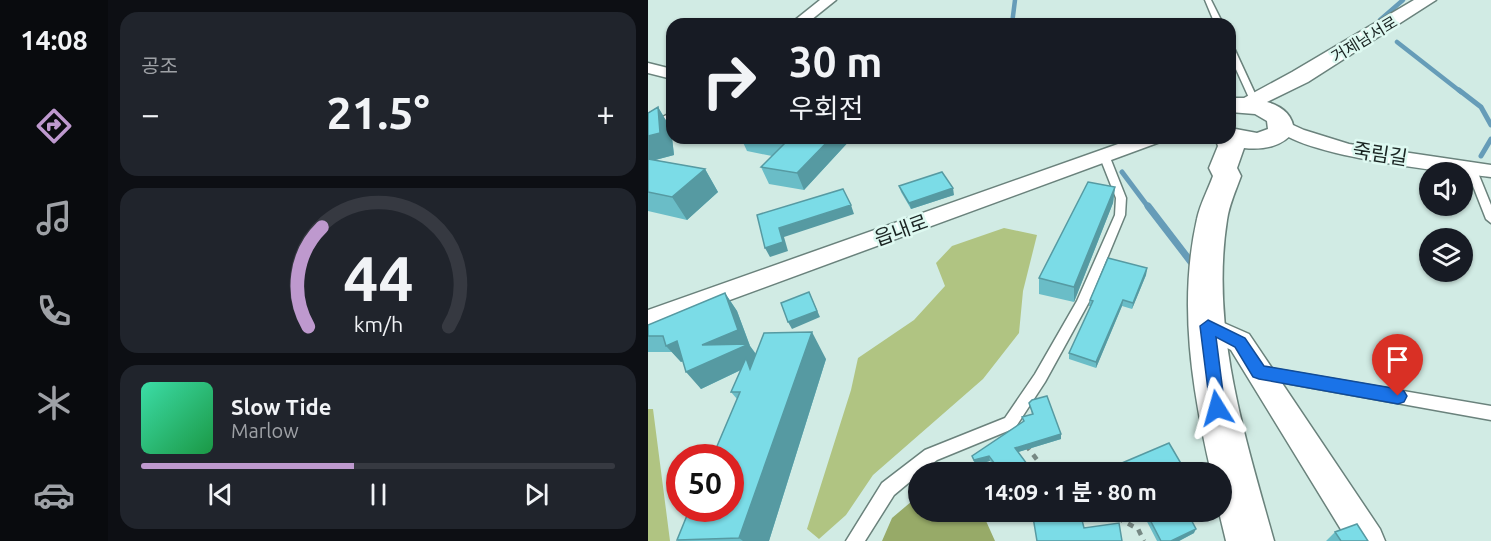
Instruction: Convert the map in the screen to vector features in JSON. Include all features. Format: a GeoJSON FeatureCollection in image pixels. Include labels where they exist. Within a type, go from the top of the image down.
{"type":"FeatureCollection","features":[{"type":"Feature","properties":{"kind":"main road","name":"거제남서로"},"geometry":{"type":"LineString","coordinates":[[1258,105],[1276,107],[1298,89],[1300,77],[1427,0]]}},
{"type":"Feature","properties":{"kind":"main road","name":"거제남서로"},"geometry":{"type":"LineString","coordinates":[[1258,105],[1276,136],[1258,141]]}},
{"type":"Feature","properties":{"kind":"main road"},"geometry":{"type":"LineString","coordinates":[[1227,176],[1239,172],[1258,141],[1236,138]]}},
{"type":"Feature","properties":{"kind":"main road"},"geometry":{"type":"LineString","coordinates":[[1231,144],[1223,168],[1227,176],[1212,219],[1207,278],[1208,326],[1217,408],[1250,541]]}},
{"type":"Feature","properties":{"kind":"street"},"geometry":{"type":"LineString","coordinates":[[805,18],[830,0]]}},
{"type":"Feature","properties":{"kind":"street"},"geometry":{"type":"LineString","coordinates":[[648,68],[666,72]]}},
{"type":"Feature","properties":{"kind":"street","name":"죽림길"},"geometry":{"type":"LineString","coordinates":[[1258,105],[1290,133],[1304,139],[1340,148],[1481,170]]}},
{"type":"Feature","properties":{"kind":"street"},"geometry":{"type":"LineString","coordinates":[[648,134],[666,121]]}},
{"type":"Feature","properties":{"kind":"street","name":"죽림길"},"geometry":{"type":"LineString","coordinates":[[1258,141],[1326,150],[1340,148]]}},
{"type":"Feature","properties":{"kind":"street","name":"읍내로"},"geometry":{"type":"LineString","coordinates":[[648,320],[1040,180],[1096,146]]}},
{"type":"Feature","properties":{"kind":"street"},"geometry":{"type":"LineString","coordinates":[[1208,326],[1240,342],[1368,541]]}},
{"type":"Feature","properties":{"kind":"lane"},"geometry":{"type":"LineString","coordinates":[[1208,0],[1216,18]]}},
{"type":"Feature","properties":{"kind":"lane"},"geometry":{"type":"LineString","coordinates":[[1236,60],[1258,105]]}},
{"type":"Feature","properties":{"kind":"lane"},"geometry":{"type":"LineString","coordinates":[[855,541],[888,489],[931,455],[1010,423],[1040,378],[1083,302],[1120,215],[1121,198],[1096,146]]}},
{"type":"Feature","properties":{"kind":"lane"},"geometry":{"type":"LineString","coordinates":[[1481,170],[1491,219]]}},
{"type":"Feature","properties":{"kind":"lane"},"geometry":{"type":"LineString","coordinates":[[1259,372],[1491,412]]}},
{"type":"Feature","properties":{"kind":"path"},"geometry":{"type":"LineString","coordinates":[[1010,423],[1039,462]]}},
{"type":"Feature","properties":{"kind":"path"},"geometry":{"type":"LineString","coordinates":[[1125,522],[1138,529],[1144,541]]}},
{"type":"Feature","properties":{"kind":"green space"},"geometry":{"type":"Polygon","coordinates":[[[1004,228],[1037,235],[1023,291],[1019,333],[983,379],[873,475],[846,515],[819,539],[807,529],[851,390],[858,358],[914,320],[945,286],[936,263],[952,246],[1004,228]]]}},
{"type":"Feature","properties":{"kind":"green space"},"geometry":{"type":"Polygon","coordinates":[[[648,409],[653,409],[670,541],[648,541],[648,409]]]}},
{"type":"Feature","properties":{"kind":"green space"},"geometry":{"type":"Polygon","coordinates":[[[908,504],[908,522],[986,522],[995,541],[882,541],[892,518],[908,504]]]}},
{"type":"Feature","properties":{"kind":"building"},"geometry":{"type":"Polygon","coordinates":[[[658,107],[660,133],[648,136],[648,113],[658,107]]]}},
{"type":"Feature","properties":{"kind":"building"},"geometry":{"type":"Polygon","coordinates":[[[784,144],[825,144],[797,173],[761,167],[784,144]]]}},
{"type":"Feature","properties":{"kind":"building"},"geometry":{"type":"Polygon","coordinates":[[[648,159],[705,169],[672,197],[648,192],[648,159]]]}},
{"type":"Feature","properties":{"kind":"building"},"geometry":{"type":"Polygon","coordinates":[[[942,172],[953,188],[909,203],[899,186],[942,172]]]}},
{"type":"Feature","properties":{"kind":"building"},"geometry":{"type":"Polygon","coordinates":[[[1088,182],[1115,187],[1074,287],[1039,278],[1088,182]]]}},
{"type":"Feature","properties":{"kind":"building"},"geometry":{"type":"Polygon","coordinates":[[[843,189],[851,205],[779,228],[783,242],[765,248],[757,215],[843,189]]]}},
{"type":"Feature","properties":{"kind":"building"},"geometry":{"type":"Polygon","coordinates":[[[1108,258],[1147,268],[1133,303],[1123,300],[1096,362],[1069,353],[1093,301],[1090,300],[1108,258]]]}},
{"type":"Feature","properties":{"kind":"building"},"geometry":{"type":"Polygon","coordinates":[[[809,292],[817,311],[788,322],[781,303],[809,292]]]}},
{"type":"Feature","properties":{"kind":"building"},"geometry":{"type":"Polygon","coordinates":[[[725,293],[738,330],[702,345],[749,344],[686,372],[677,341],[666,346],[663,336],[648,336],[648,325],[725,293]]]}},
{"type":"Feature","properties":{"kind":"building"},"geometry":{"type":"Polygon","coordinates":[[[812,332],[739,538],[677,540],[684,522],[744,522],[744,444],[718,444],[740,392],[731,392],[746,358],[750,369],[764,333],[812,332]]]}},
{"type":"Feature","properties":{"kind":"building"},"geometry":{"type":"Polygon","coordinates":[[[1047,396],[1061,434],[1015,448],[1026,462],[994,462],[989,456],[974,460],[972,456],[1024,421],[1022,417],[1033,414],[1029,403],[1047,396]]]}},
{"type":"Feature","properties":{"kind":"building"},"geometry":{"type":"Polygon","coordinates":[[[1169,443],[1180,462],[1124,462],[1169,443]]]}},
{"type":"Feature","properties":{"kind":"building"},"geometry":{"type":"Polygon","coordinates":[[[1034,522],[1082,522],[1084,528],[1119,523],[1122,541],[1037,541],[1034,522]]]}},
{"type":"Feature","properties":{"kind":"building"},"geometry":{"type":"Polygon","coordinates":[[[1151,522],[1192,522],[1196,529],[1171,541],[1161,541],[1151,522]]]}},
{"type":"Feature","properties":{"kind":"building"},"geometry":{"type":"Polygon","coordinates":[[[1357,524],[1368,541],[1341,541],[1335,532],[1357,524]]]}},
{"type":"Feature","properties":{"kind":"waterway"},"geometry":{"type":"LineString","coordinates":[[1013,18],[1015,0]]}},
{"type":"Feature","properties":{"kind":"waterway"},"geometry":{"type":"LineString","coordinates":[[1380,20],[1403,0]]}},
{"type":"Feature","properties":{"kind":"waterway"},"geometry":{"type":"LineString","coordinates":[[1397,42],[1461,92]]}},
{"type":"Feature","properties":{"kind":"waterway"},"geometry":{"type":"LineString","coordinates":[[1459,90],[1481,107],[1491,125]]}},
{"type":"Feature","properties":{"kind":"waterway"},"geometry":{"type":"LineString","coordinates":[[1481,156],[1491,139]]}},
{"type":"Feature","properties":{"kind":"waterway"},"geometry":{"type":"LineString","coordinates":[[1122,172],[1149,208]]}},
{"type":"Feature","properties":{"kind":"waterway"},"geometry":{"type":"LineString","coordinates":[[1148,206],[1191,262]]}},
{"type":"Feature","properties":{"kind":"route"},"geometry":{"type":"LineString","coordinates":[[1217,408],[1207,338],[1208,326],[1240,342],[1259,372],[1398,396]]}}]}
